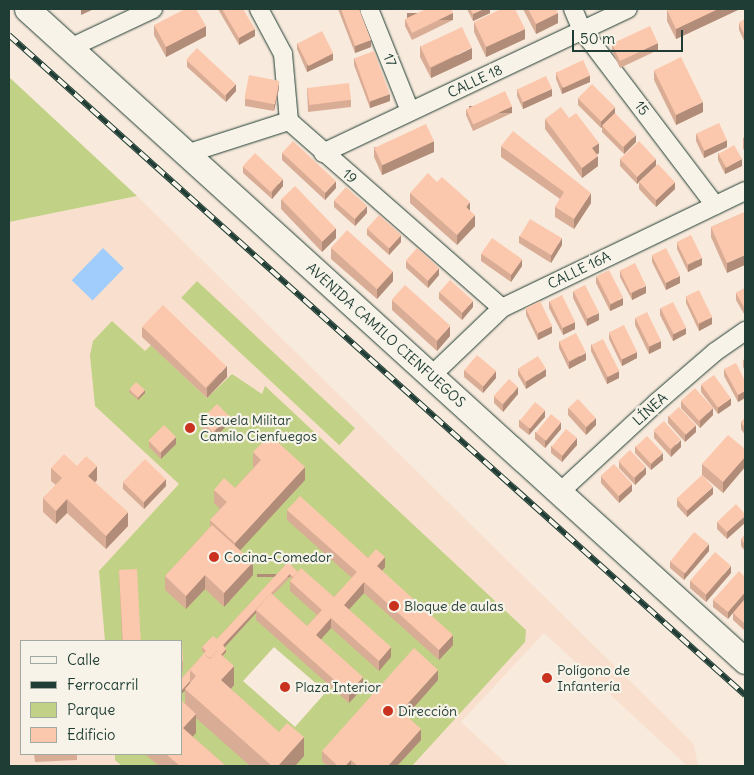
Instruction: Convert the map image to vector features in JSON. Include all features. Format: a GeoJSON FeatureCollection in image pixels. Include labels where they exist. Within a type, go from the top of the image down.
{"type":"FeatureCollection","features":[{"type":"Feature","properties":{"kind":"street","name":"AVENIDA CAMILO CIENFUEGOS"},"geometry":{"type":"LineString","coordinates":[[27,9],[745,661]]}},
{"type":"Feature","properties":{"kind":"street"},"geometry":{"type":"LineString","coordinates":[[70,48],[153,9]]}},
{"type":"Feature","properties":{"kind":"street"},"geometry":{"type":"LineString","coordinates":[[186,154],[289,121],[283,54],[258,9]]}},
{"type":"Feature","properties":{"kind":"street","name":"17"},"geometry":{"type":"LineString","coordinates":[[369,9],[410,111]]}},
{"type":"Feature","properties":{"kind":"street","name":"15"},"geometry":{"type":"LineString","coordinates":[[573,9],[582,30],[715,205]]}},
{"type":"Feature","properties":{"kind":"street","name":"CALLE 18"},"geometry":{"type":"LineString","coordinates":[[323,153],[628,9]]}},
{"type":"Feature","properties":{"kind":"street","name":"19"},"geometry":{"type":"LineString","coordinates":[[289,121],[323,153],[502,308]]}},
{"type":"Feature","properties":{"kind":"street","name":"CALLE 16A"},"geometry":{"type":"LineString","coordinates":[[431,376],[502,308],[745,191]]}},
{"type":"Feature","properties":{"kind":"street","name":"LÍNEA"},"geometry":{"type":"LineString","coordinates":[[560,492],[714,352],[745,330]]}},
{"type":"Feature","properties":{"kind":"shaded area","name":"Escuela Militar Camilo Cienfuegos"},"geometry":{"type":"Polygon","coordinates":[[[137,196],[694,744],[698,766],[684,766],[685,764],[544,633],[461,722],[509,766],[9,766],[9,222],[137,196]],[[274,647],[243,681],[295,727],[326,692],[274,647]]]}},
{"type":"Feature","properties":{"kind":"green space"},"geometry":{"type":"Polygon","coordinates":[[[9,77],[137,196],[9,222],[9,77]]]}},
{"type":"Feature","properties":{"kind":"green space"},"geometry":{"type":"Polygon","coordinates":[[[197,281],[355,428],[339,445],[181,298],[197,281]]]}},
{"type":"Feature","properties":{"kind":"green space"},"geometry":{"type":"Polygon","coordinates":[[[112,321],[145,351],[151,345],[207,398],[232,374],[262,394],[265,386],[526,630],[525,642],[412,766],[122,766],[115,760],[115,755],[182,755],[182,640],[105,640],[99,571],[179,484],[95,406],[90,355],[93,341],[112,321]],[[274,647],[243,681],[295,727],[326,692],[274,647]]]}},
{"type":"Feature","properties":{"kind":"water"},"geometry":{"type":"Polygon","coordinates":[[[103,248],[124,268],[93,301],[72,280],[103,248]]]}},
{"type":"Feature","properties":{"kind":"building"},"geometry":{"type":"Polygon","coordinates":[[[185,9],[196,9],[206,26],[166,47],[154,25],[185,9]]]}},
{"type":"Feature","properties":{"kind":"building"},"geometry":{"type":"Polygon","coordinates":[[[222,9],[243,9],[255,29],[239,38],[222,9]]]}},
{"type":"Feature","properties":{"kind":"building"},"geometry":{"type":"Polygon","coordinates":[[[341,9],[359,9],[371,40],[355,46],[341,9]]]}},
{"type":"Feature","properties":{"kind":"building"},"geometry":{"type":"Polygon","coordinates":[[[426,9],[451,9],[453,13],[412,33],[405,19],[426,9]]]}},
{"type":"Feature","properties":{"kind":"building"},"geometry":{"type":"Polygon","coordinates":[[[470,9],[484,9],[473,14],[470,9]]]}},
{"type":"Feature","properties":{"kind":"building"},"geometry":{"type":"Polygon","coordinates":[[[501,9],[515,9],[525,29],[486,47],[474,22],[501,9]]]}},
{"type":"Feature","properties":{"kind":"building"},"geometry":{"type":"Polygon","coordinates":[[[528,9],[556,9],[558,13],[536,24],[528,9]]]}},
{"type":"Feature","properties":{"kind":"building"},"geometry":{"type":"Polygon","coordinates":[[[718,9],[676,29],[667,10],[718,9]]]}},
{"type":"Feature","properties":{"kind":"building"},"geometry":{"type":"Polygon","coordinates":[[[745,19],[745,36],[739,23],[745,19]]]}},
{"type":"Feature","properties":{"kind":"building"},"geometry":{"type":"Polygon","coordinates":[[[650,26],[658,43],[620,61],[612,44],[650,26]]]}},
{"type":"Feature","properties":{"kind":"building"},"geometry":{"type":"Polygon","coordinates":[[[462,27],[472,48],[430,67],[420,46],[462,27]]]}},
{"type":"Feature","properties":{"kind":"building"},"geometry":{"type":"Polygon","coordinates":[[[322,31],[333,53],[308,66],[297,44],[322,31]]]}},
{"type":"Feature","properties":{"kind":"building"},"geometry":{"type":"Polygon","coordinates":[[[197,48],[236,84],[225,96],[186,60],[197,48]]]}},
{"type":"Feature","properties":{"kind":"building"},"geometry":{"type":"Polygon","coordinates":[[[374,51],[390,94],[370,101],[354,58],[374,51]]]}},
{"type":"Feature","properties":{"kind":"building"},"geometry":{"type":"Polygon","coordinates":[[[681,57],[703,102],[676,115],[654,70],[681,57]]]}},
{"type":"Feature","properties":{"kind":"building"},"geometry":{"type":"Polygon","coordinates":[[[583,60],[590,75],[563,88],[556,73],[583,60]]]}},
{"type":"Feature","properties":{"kind":"building"},"geometry":{"type":"Polygon","coordinates":[[[249,75],[279,81],[275,104],[244,99],[249,75]]]}},
{"type":"Feature","properties":{"kind":"building"},"geometry":{"type":"Polygon","coordinates":[[[546,76],[552,89],[523,102],[517,90],[546,76]]]}},
{"type":"Feature","properties":{"kind":"building"},"geometry":{"type":"Polygon","coordinates":[[[349,83],[351,100],[309,105],[307,88],[349,83]]]}},
{"type":"Feature","properties":{"kind":"building"},"geometry":{"type":"Polygon","coordinates":[[[592,84],[615,107],[601,121],[578,98],[592,84]]]}},
{"type":"Feature","properties":{"kind":"building"},"geometry":{"type":"Polygon","coordinates":[[[505,91],[512,106],[473,125],[466,109],[505,91]]]}},
{"type":"Feature","properties":{"kind":"building"},"geometry":{"type":"Polygon","coordinates":[[[561,107],[569,118],[576,113],[599,143],[592,148],[598,156],[582,168],[545,119],[561,107]]]}},
{"type":"Feature","properties":{"kind":"building"},"geometry":{"type":"Polygon","coordinates":[[[615,113],[636,135],[623,147],[602,126],[615,113]]]}},
{"type":"Feature","properties":{"kind":"building"},"geometry":{"type":"Polygon","coordinates":[[[719,123],[727,140],[704,151],[696,134],[719,123]]]}},
{"type":"Feature","properties":{"kind":"building"},"geometry":{"type":"Polygon","coordinates":[[[426,124],[434,141],[382,165],[374,148],[426,124]]]}},
{"type":"Feature","properties":{"kind":"building"},"geometry":{"type":"Polygon","coordinates":[[[513,131],[591,193],[574,219],[555,207],[564,192],[501,146],[513,131]]]}},
{"type":"Feature","properties":{"kind":"building"},"geometry":{"type":"Polygon","coordinates":[[[293,141],[336,181],[325,193],[282,153],[293,141]]]}},
{"type":"Feature","properties":{"kind":"building"},"geometry":{"type":"Polygon","coordinates":[[[639,141],[656,159],[637,177],[620,159],[639,141]]]}},
{"type":"Feature","properties":{"kind":"building"},"geometry":{"type":"Polygon","coordinates":[[[734,145],[742,159],[726,168],[718,154],[734,145]]]}},
{"type":"Feature","properties":{"kind":"building"},"geometry":{"type":"Polygon","coordinates":[[[255,153],[283,179],[271,192],[243,166],[255,153]]]}},
{"type":"Feature","properties":{"kind":"building"},"geometry":{"type":"Polygon","coordinates":[[[658,164],[675,182],[656,200],[639,182],[658,164]]]}},
{"type":"Feature","properties":{"kind":"building"},"geometry":{"type":"Polygon","coordinates":[[[428,173],[437,182],[442,177],[470,202],[466,207],[475,215],[457,235],[410,193],[428,173]]]}},
{"type":"Feature","properties":{"kind":"building"},"geometry":{"type":"Polygon","coordinates":[[[295,186],[336,228],[322,242],[281,199],[295,186]]]}},
{"type":"Feature","properties":{"kind":"building"},"geometry":{"type":"Polygon","coordinates":[[[346,187],[367,206],[355,219],[334,200],[346,187]]]}},
{"type":"Feature","properties":{"kind":"building"},"geometry":{"type":"Polygon","coordinates":[[[745,212],[745,255],[727,263],[711,227],[745,212]]]}},
{"type":"Feature","properties":{"kind":"building"},"geometry":{"type":"Polygon","coordinates":[[[379,215],[401,235],[389,248],[367,228],[379,215]]]}},
{"type":"Feature","properties":{"kind":"building"},"geometry":{"type":"Polygon","coordinates":[[[530,219],[562,238],[551,255],[520,236],[530,219]]]}},
{"type":"Feature","properties":{"kind":"building"},"geometry":{"type":"Polygon","coordinates":[[[347,230],[393,271],[377,289],[331,248],[347,230]]]}},
{"type":"Feature","properties":{"kind":"building"},"geometry":{"type":"Polygon","coordinates":[[[691,235],[702,257],[688,264],[677,242],[691,235]]]}},
{"type":"Feature","properties":{"kind":"building"},"geometry":{"type":"Polygon","coordinates":[[[492,238],[522,259],[511,275],[481,254],[492,238]]]}},
{"type":"Feature","properties":{"kind":"building"},"geometry":{"type":"Polygon","coordinates":[[[417,248],[439,268],[428,281],[406,261],[417,248]]]}},
{"type":"Feature","properties":{"kind":"building"},"geometry":{"type":"Polygon","coordinates":[[[666,248],[680,276],[666,283],[652,255],[666,248]]]}},
{"type":"Feature","properties":{"kind":"building"},"geometry":{"type":"Polygon","coordinates":[[[635,263],[646,285],[631,293],[620,270],[635,263]]]}},
{"type":"Feature","properties":{"kind":"building"},"geometry":{"type":"Polygon","coordinates":[[[609,270],[623,298],[611,304],[597,276],[609,270]]]}},
{"type":"Feature","properties":{"kind":"building"},"geometry":{"type":"Polygon","coordinates":[[[450,280],[473,301],[462,313],[439,292],[450,280]]]}},
{"type":"Feature","properties":{"kind":"building"},"geometry":{"type":"Polygon","coordinates":[[[405,285],[450,326],[437,341],[392,300],[405,285]]]}},
{"type":"Feature","properties":{"kind":"building"},"geometry":{"type":"Polygon","coordinates":[[[585,285],[599,313],[587,319],[573,291],[585,285]]]}},
{"type":"Feature","properties":{"kind":"building"},"geometry":{"type":"Polygon","coordinates":[[[745,288],[745,306],[744,307],[736,293],[745,288]]]}},
{"type":"Feature","properties":{"kind":"building"},"geometry":{"type":"Polygon","coordinates":[[[699,290],[712,317],[699,324],[686,297],[699,290]]]}},
{"type":"Feature","properties":{"kind":"building"},"geometry":{"type":"Polygon","coordinates":[[[562,295],[575,322],[563,328],[549,301],[562,295]]]}},
{"type":"Feature","properties":{"kind":"building"},"geometry":{"type":"Polygon","coordinates":[[[540,301],[552,326],[538,333],[526,308],[540,301]]]}},
{"type":"Feature","properties":{"kind":"building"},"geometry":{"type":"Polygon","coordinates":[[[673,302],[686,328],[674,334],[661,308],[673,302]]]}},
{"type":"Feature","properties":{"kind":"building"},"geometry":{"type":"Polygon","coordinates":[[[163,305],[226,366],[205,388],[142,327],[163,305]]]}},
{"type":"Feature","properties":{"kind":"building"},"geometry":{"type":"Polygon","coordinates":[[[647,312],[661,341],[649,346],[635,318],[647,312]]]}},
{"type":"Feature","properties":{"kind":"building"},"geometry":{"type":"Polygon","coordinates":[[[624,325],[637,352],[622,359],[609,332],[624,325]]]}},
{"type":"Feature","properties":{"kind":"building"},"geometry":{"type":"Polygon","coordinates":[[[576,333],[586,353],[569,361],[559,342],[576,333]]]}},
{"type":"Feature","properties":{"kind":"building"},"geometry":{"type":"Polygon","coordinates":[[[603,339],[619,371],[608,377],[591,345],[603,339]]]}},
{"type":"Feature","properties":{"kind":"building"},"geometry":{"type":"Polygon","coordinates":[[[477,355],[496,371],[483,386],[464,370],[477,355]]]}},
{"type":"Feature","properties":{"kind":"building"},"geometry":{"type":"Polygon","coordinates":[[[538,356],[546,369],[526,381],[518,369],[538,356]]]}},
{"type":"Feature","properties":{"kind":"building"},"geometry":{"type":"Polygon","coordinates":[[[736,363],[745,381],[745,391],[738,395],[724,369],[736,363]]]}},
{"type":"Feature","properties":{"kind":"building"},"geometry":{"type":"Polygon","coordinates":[[[714,375],[731,398],[718,408],[701,384],[714,375]]]}},
{"type":"Feature","properties":{"kind":"building"},"geometry":{"type":"Polygon","coordinates":[[[509,379],[518,387],[503,404],[494,396],[509,379]]]}},
{"type":"Feature","properties":{"kind":"building"},"geometry":{"type":"Polygon","coordinates":[[[136,382],[145,390],[138,397],[129,389],[136,382]]]}},
{"type":"Feature","properties":{"kind":"building"},"geometry":{"type":"Polygon","coordinates":[[[695,388],[713,408],[699,421],[681,401],[695,388]]]}},
{"type":"Feature","properties":{"kind":"building"},"geometry":{"type":"Polygon","coordinates":[[[578,399],[596,418],[586,427],[568,408],[578,399]]]}},
{"type":"Feature","properties":{"kind":"building"},"geometry":{"type":"Polygon","coordinates":[[[535,402],[545,410],[530,429],[520,421],[535,402]]]}},
{"type":"Feature","properties":{"kind":"building"},"geometry":{"type":"Polygon","coordinates":[[[217,404],[229,416],[213,432],[201,420],[217,404]]]}},
{"type":"Feature","properties":{"kind":"building"},"geometry":{"type":"Polygon","coordinates":[[[679,407],[696,425],[686,435],[669,417],[679,407]]]}},
{"type":"Feature","properties":{"kind":"building"},"geometry":{"type":"Polygon","coordinates":[[[551,414],[561,422],[546,441],[536,433],[551,414]]]}},
{"type":"Feature","properties":{"kind":"building"},"geometry":{"type":"Polygon","coordinates":[[[745,418],[745,428],[741,422],[745,418]]]}},
{"type":"Feature","properties":{"kind":"building"},"geometry":{"type":"Polygon","coordinates":[[[664,421],[681,440],[670,449],[654,430],[664,421]]]}},
{"type":"Feature","properties":{"kind":"building"},"geometry":{"type":"Polygon","coordinates":[[[164,425],[176,437],[160,453],[148,441],[164,425]]]}},
{"type":"Feature","properties":{"kind":"building"},"geometry":{"type":"Polygon","coordinates":[[[566,429],[577,438],[562,456],[552,447],[566,429]]]}},
{"type":"Feature","properties":{"kind":"building"},"geometry":{"type":"Polygon","coordinates":[[[270,435],[305,467],[235,543],[210,520],[227,502],[214,490],[224,478],[235,488],[261,460],[253,452],[270,435]]]}},
{"type":"Feature","properties":{"kind":"building"},"geometry":{"type":"Polygon","coordinates":[[[728,435],[745,449],[745,457],[723,482],[702,464],[728,435]]]}},
{"type":"Feature","properties":{"kind":"building"},"geometry":{"type":"Polygon","coordinates":[[[647,436],[663,453],[651,464],[635,447],[647,436]]]}},
{"type":"Feature","properties":{"kind":"building"},"geometry":{"type":"Polygon","coordinates":[[[630,450],[646,467],[634,478],[618,461],[630,450]]]}},
{"type":"Feature","properties":{"kind":"building"},"geometry":{"type":"Polygon","coordinates":[[[64,454],[77,466],[86,456],[97,466],[88,476],[128,512],[106,536],[67,499],[56,511],[43,498],[62,478],[51,468],[64,454]]]}},
{"type":"Feature","properties":{"kind":"building"},"geometry":{"type":"Polygon","coordinates":[[[145,459],[166,479],[144,502],[123,482],[145,459]]]}},
{"type":"Feature","properties":{"kind":"building"},"geometry":{"type":"Polygon","coordinates":[[[614,464],[632,484],[619,496],[601,476],[614,464]]]}},
{"type":"Feature","properties":{"kind":"building"},"geometry":{"type":"Polygon","coordinates":[[[702,475],[713,487],[687,511],[676,499],[702,475]]]}},
{"type":"Feature","properties":{"kind":"building","name":"Bloque de aulas"},"geometry":{"type":"Polygon","coordinates":[[[300,496],[368,558],[376,549],[385,557],[377,566],[453,635],[439,650],[364,582],[344,605],[391,647],[379,661],[331,618],[316,635],[363,677],[349,693],[256,610],[271,593],[307,626],[322,610],[290,581],[301,568],[334,597],[357,572],[287,510],[300,496]]]}},
{"type":"Feature","properties":{"kind":"building"},"geometry":{"type":"Polygon","coordinates":[[[736,504],[745,516],[727,532],[717,522],[736,504]]]}},
{"type":"Feature","properties":{"kind":"building","name":"Cocina-Comedor"},"geometry":{"type":"Polygon","coordinates":[[[212,525],[253,562],[224,593],[205,575],[186,596],[165,576],[212,525]]]}},
{"type":"Feature","properties":{"kind":"building"},"geometry":{"type":"Polygon","coordinates":[[[694,532],[709,544],[685,573],[670,562],[694,532]]]}},
{"type":"Feature","properties":{"kind":"building"},"geometry":{"type":"Polygon","coordinates":[[[745,535],[745,544],[741,539],[745,535]]]}},
{"type":"Feature","properties":{"kind":"building"},"geometry":{"type":"Polygon","coordinates":[[[715,552],[731,566],[706,594],[690,581],[715,552]]]}},
{"type":"Feature","properties":{"kind":"building"},"geometry":{"type":"Polygon","coordinates":[[[288,562],[298,572],[293,577],[290,574],[271,593],[223,645],[226,649],[221,655],[217,651],[210,658],[204,654],[190,670],[190,681],[182,690],[182,678],[206,651],[202,647],[213,636],[217,639],[288,562]]]}},
{"type":"Feature","properties":{"kind":"building"},"geometry":{"type":"Polygon","coordinates":[[[137,569],[141,640],[123,640],[119,570],[137,569]]]}},
{"type":"Feature","properties":{"kind":"building"},"geometry":{"type":"Polygon","coordinates":[[[739,571],[745,577],[745,592],[728,612],[713,600],[739,571]]]}},
{"type":"Feature","properties":{"kind":"building"},"geometry":{"type":"Polygon","coordinates":[[[745,599],[745,622],[744,623],[733,613],[745,599]]]}},
{"type":"Feature","properties":{"kind":"building","name":"Dirección"},"geometry":{"type":"Polygon","coordinates":[[[414,648],[438,670],[401,711],[421,729],[388,766],[358,766],[351,760],[345,766],[338,766],[322,751],[414,648]]]}},
{"type":"Feature","properties":{"kind":"building"},"geometry":{"type":"Polygon","coordinates":[[[217,651],[234,666],[221,680],[279,732],[287,723],[304,737],[278,766],[272,766],[185,689],[196,676],[190,670],[204,654],[210,659],[217,651]]]}},
{"type":"Feature","properties":{"kind":"building"},"geometry":{"type":"Polygon","coordinates":[[[182,701],[196,714],[183,728],[226,766],[180,766],[167,755],[182,755],[182,701]]]}},
{"type":"Feature","properties":{"kind":"railway"},"geometry":{"type":"LineString","coordinates":[[9,35],[745,695]]}},
{"type":"Feature","properties":{"kind":"place","name":"Escuela Militar Camilo Cienfuegos"},"geometry":{"type":"Point","coordinates":[190,428]}},
{"type":"Feature","properties":{"kind":"place","name":"Cocina-Comedor"},"geometry":{"type":"Point","coordinates":[214,557]}},
{"type":"Feature","properties":{"kind":"place","name":"Bloque de aulas"},"geometry":{"type":"Point","coordinates":[394,606]}},
{"type":"Feature","properties":{"kind":"place","name":"Polígono de Infantería"},"geometry":{"type":"Point","coordinates":[547,678]}},
{"type":"Feature","properties":{"kind":"place","name":"Plaza Interior"},"geometry":{"type":"Point","coordinates":[285,687]}},
{"type":"Feature","properties":{"kind":"place","name":"Dirección"},"geometry":{"type":"Point","coordinates":[388,711]}}]}
